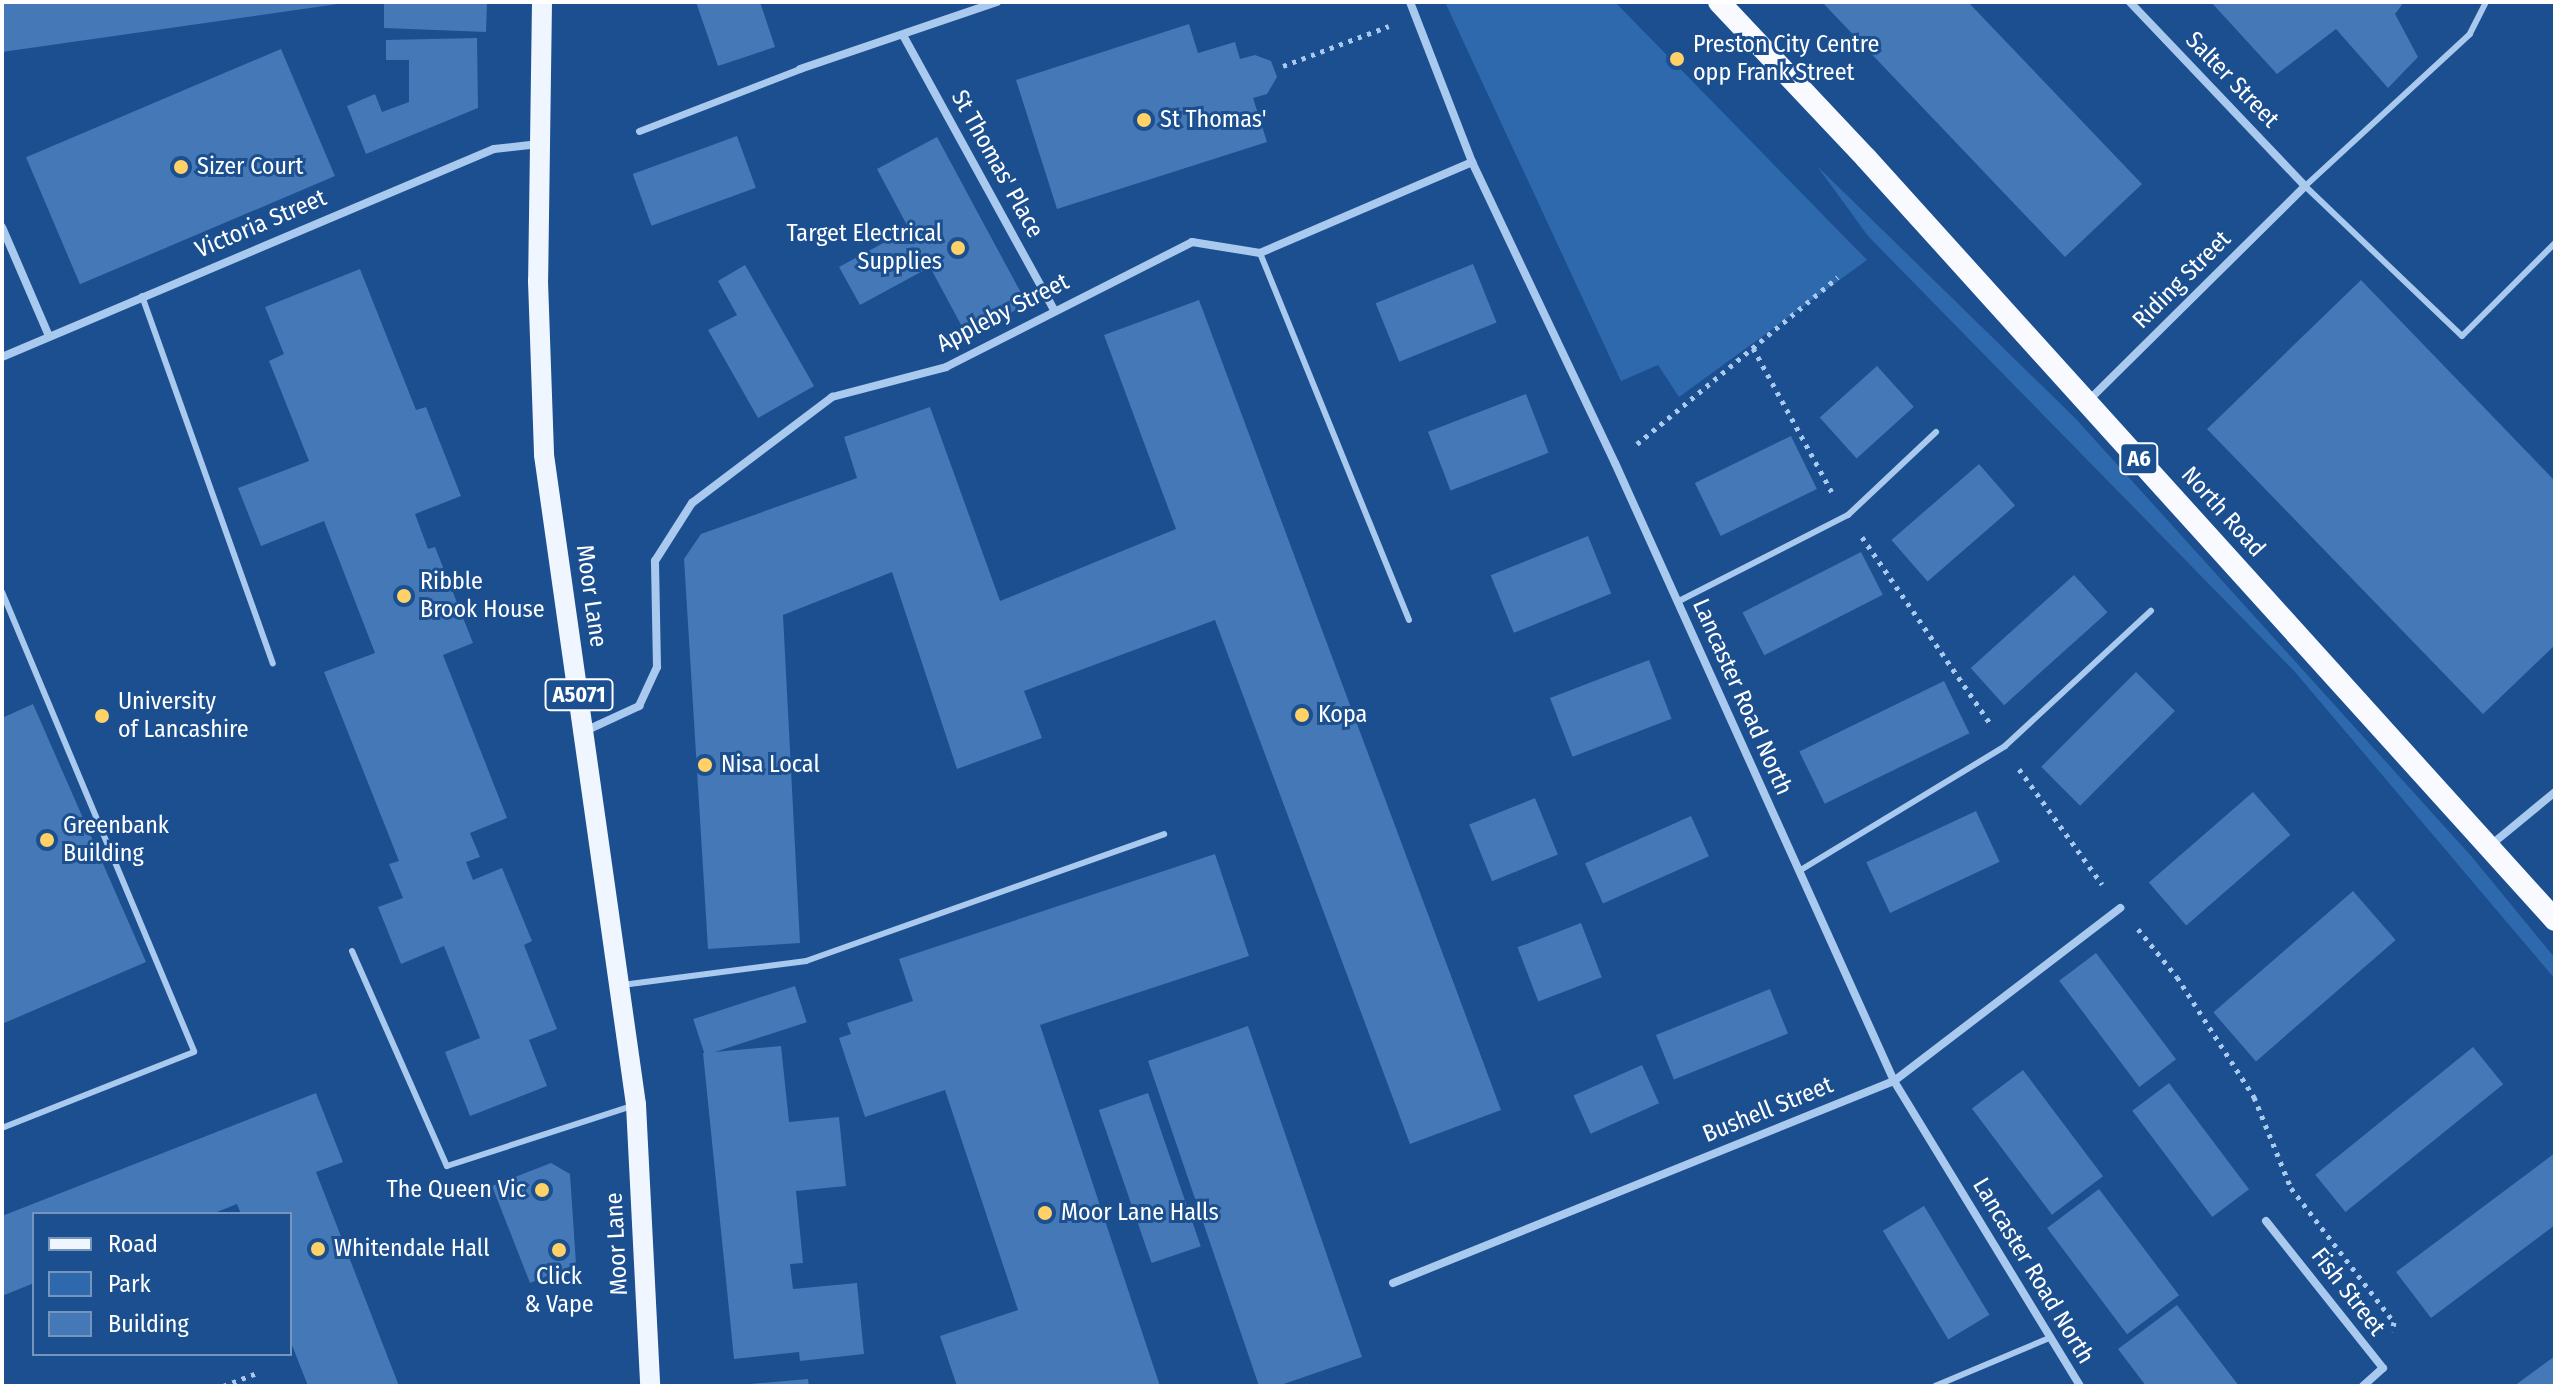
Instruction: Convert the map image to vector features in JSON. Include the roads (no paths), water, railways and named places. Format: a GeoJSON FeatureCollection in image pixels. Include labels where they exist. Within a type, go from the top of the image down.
{"type":"FeatureCollection","features":[{"type":"Feature","properties":{"kind":"highway","name":"North Road"},"geometry":{"type":"LineString","coordinates":[[1719,2],[2492,844],[2555,920]]}},
{"type":"Feature","properties":{"kind":"main road","name":"Moor Lane"},"geometry":{"type":"LineString","coordinates":[[542,2],[540,144],[544,455],[636,1105],[650,1386]]}},
{"type":"Feature","properties":{"kind":"street","name":"Lancaster Road North"},"geometry":{"type":"LineString","coordinates":[[1410,2],[1472,162],[1615,463],[1894,1081],[2080,1386]]}},
{"type":"Feature","properties":{"kind":"street","name":"Salter Street"},"geometry":{"type":"LineString","coordinates":[[2130,2],[2305,186]]}},
{"type":"Feature","properties":{"kind":"street"},"geometry":{"type":"LineString","coordinates":[[639,131],[800,69],[904,37],[992,3]]}},
{"type":"Feature","properties":{"kind":"street","name":"St Thomas' Place"},"geometry":{"type":"LineString","coordinates":[[904,37],[1054,310]]}},
{"type":"Feature","properties":{"kind":"street","name":"Victoria Street"},"geometry":{"type":"LineString","coordinates":[[2,357],[48,334],[494,149],[540,144]]}},
{"type":"Feature","properties":{"kind":"street"},"geometry":{"type":"LineString","coordinates":[[1260,253],[1472,162]]}},
{"type":"Feature","properties":{"kind":"street","name":"Riding Street"},"geometry":{"type":"LineString","coordinates":[[2087,402],[2305,186]]}},
{"type":"Feature","properties":{"kind":"street"},"geometry":{"type":"LineString","coordinates":[[2,227],[48,334]]}},
{"type":"Feature","properties":{"kind":"street","name":"Appleby Street"},"geometry":{"type":"LineString","coordinates":[[585,731],[639,706],[657,667],[655,561],[692,503],[832,397],[946,367],[1192,242],[1260,253]]}},
{"type":"Feature","properties":{"kind":"street"},"geometry":{"type":"LineString","coordinates":[[2492,844],[2555,792]]}},
{"type":"Feature","properties":{"kind":"street","name":"Bushell Street"},"geometry":{"type":"LineString","coordinates":[[1393,1283],[1894,1081],[2120,908]]}},
{"type":"Feature","properties":{"kind":"street","name":"Fish Street"},"geometry":{"type":"LineString","coordinates":[[2266,1221],[2383,1368],[2363,1386]]}},
{"type":"Feature","properties":{"kind":"lane"},"geometry":{"type":"LineString","coordinates":[[2486,2],[2470,34],[2305,186],[2462,336],[2555,243]]}},
{"type":"Feature","properties":{"kind":"lane"},"geometry":{"type":"LineString","coordinates":[[1260,253],[1409,620]]}},
{"type":"Feature","properties":{"kind":"lane"},"geometry":{"type":"LineString","coordinates":[[142,296],[273,663]]}},
{"type":"Feature","properties":{"kind":"lane"},"geometry":{"type":"LineString","coordinates":[[1677,602],[1848,515],[1936,432]]}},
{"type":"Feature","properties":{"kind":"lane"},"geometry":{"type":"LineString","coordinates":[[2,592],[194,1052],[2,1128]]}},
{"type":"Feature","properties":{"kind":"lane"},"geometry":{"type":"LineString","coordinates":[[1799,871],[2005,746],[2151,611]]}},
{"type":"Feature","properties":{"kind":"lane"},"geometry":{"type":"LineString","coordinates":[[619,986],[806,961],[1164,834]]}},
{"type":"Feature","properties":{"kind":"lane"},"geometry":{"type":"LineString","coordinates":[[352,951],[447,1166],[636,1105]]}},
{"type":"Feature","properties":{"kind":"lane"},"geometry":{"type":"LineString","coordinates":[[1935,1386],[2049,1338]]}},
{"type":"Feature","properties":{"kind":"place","name":"Preston City Centre opp Frank Street"},"geometry":{"type":"Point","coordinates":[1677,59]}},
{"type":"Feature","properties":{"kind":"place","name":"St Thomas'"},"geometry":{"type":"Point","coordinates":[1144,120]}},
{"type":"Feature","properties":{"kind":"place","name":"Sizer Court"},"geometry":{"type":"Point","coordinates":[181,167]}},
{"type":"Feature","properties":{"kind":"place","name":"Target Electrical Supplies"},"geometry":{"type":"Point","coordinates":[958,248]}},
{"type":"Feature","properties":{"kind":"place","name":"Ribble Brook House"},"geometry":{"type":"Point","coordinates":[404,596]}},
{"type":"Feature","properties":{"kind":"place","name":"Kopa"},"geometry":{"type":"Point","coordinates":[1302,715]}},
{"type":"Feature","properties":{"kind":"place","name":"University of Lancashire"},"geometry":{"type":"Point","coordinates":[102,716]}},
{"type":"Feature","properties":{"kind":"place","name":"Nisa Local"},"geometry":{"type":"Point","coordinates":[705,765]}},
{"type":"Feature","properties":{"kind":"place","name":"Greenbank Building"},"geometry":{"type":"Point","coordinates":[47,840]}},
{"type":"Feature","properties":{"kind":"place","name":"The Queen Vic"},"geometry":{"type":"Point","coordinates":[542,1190]}},
{"type":"Feature","properties":{"kind":"place","name":"Moor Lane Halls"},"geometry":{"type":"Point","coordinates":[1045,1213]}},
{"type":"Feature","properties":{"kind":"place","name":"Whitendale Hall"},"geometry":{"type":"Point","coordinates":[318,1249]}},
{"type":"Feature","properties":{"kind":"place","name":"Click & Vape"},"geometry":{"type":"Point","coordinates":[559,1250]}}]}
